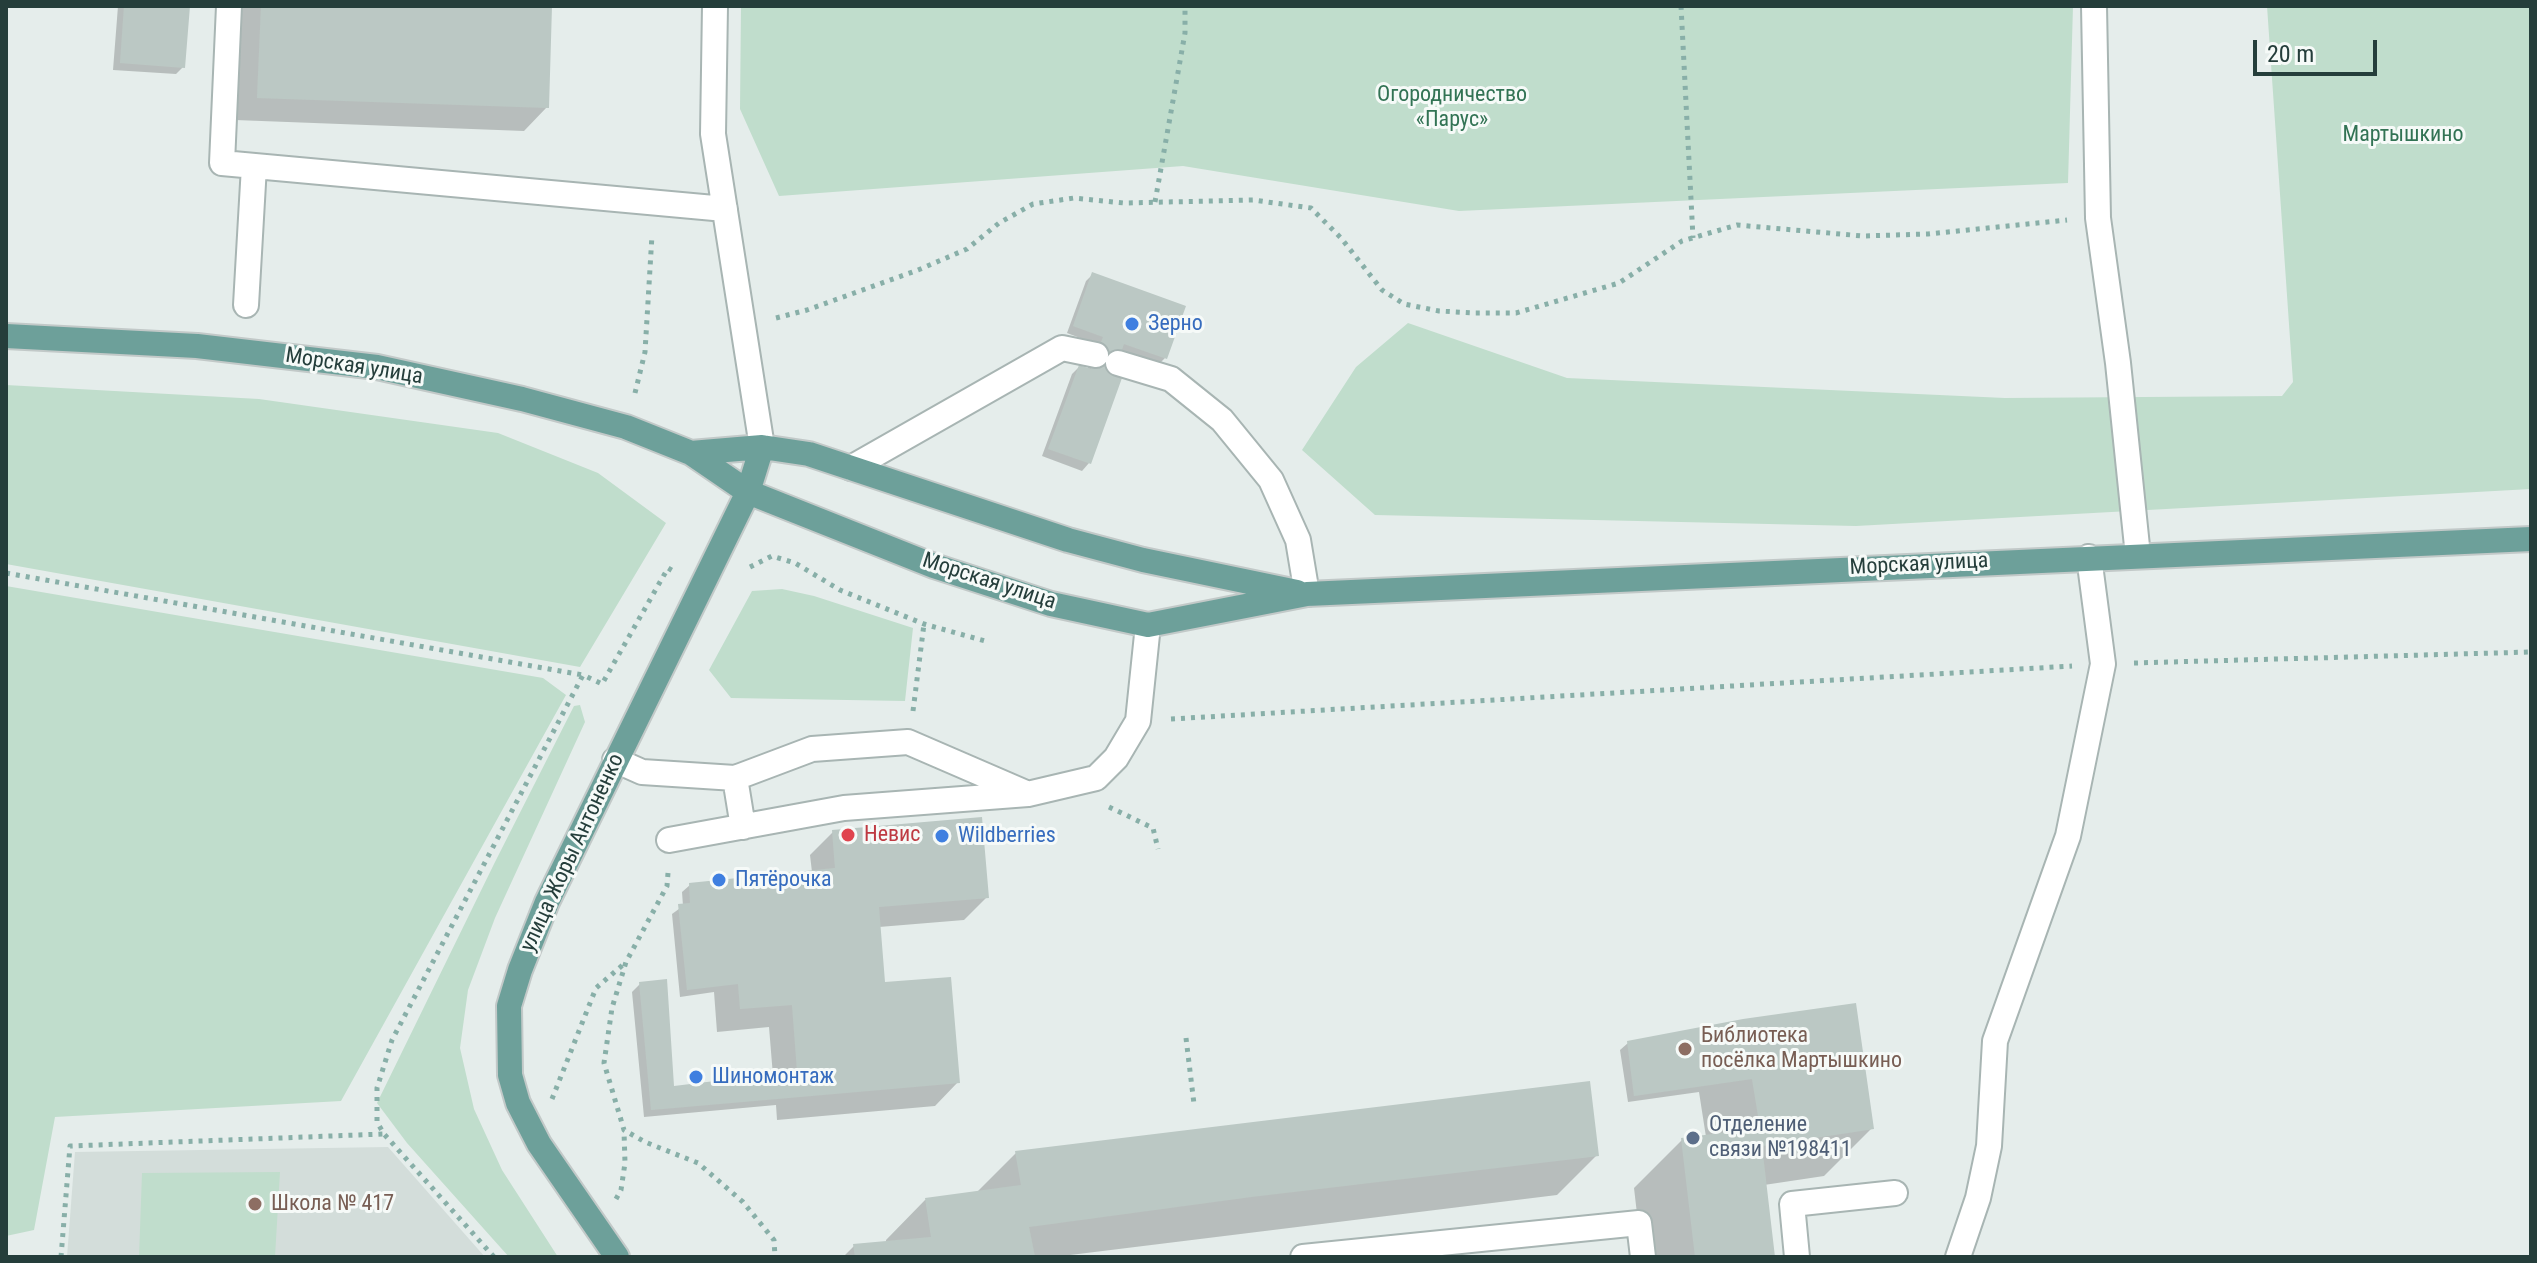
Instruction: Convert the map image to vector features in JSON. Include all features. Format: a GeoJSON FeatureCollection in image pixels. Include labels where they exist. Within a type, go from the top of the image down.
{"type":"FeatureCollection","features":[{"type":"Feature","properties":{"kind":"main road","name":"Морская улица"},"geometry":{"type":"LineString","coordinates":[[6,336],[197,346],[377,367],[594,417],[691,453],[748,492],[934,566],[1051,604],[1148,625],[1307,594],[2531,539]]}},
{"type":"Feature","properties":{"kind":"main road","name":"Морская улица"},"geometry":{"type":"LineString","coordinates":[[691,453],[762,447],[809,454],[1068,540],[1143,560],[1307,594]]}},
{"type":"Feature","properties":{"kind":"main road","name":"улица Жоры Антоненко"},"geometry":{"type":"LineString","coordinates":[[617,1257],[539,1144],[518,1103],[510,1075],[509,1006],[547,902],[748,492],[762,447]]}},
{"type":"Feature","properties":{"kind":"street"},"geometry":{"type":"LineString","coordinates":[[229,6],[222,163],[725,209]]}},
{"type":"Feature","properties":{"kind":"street"},"geometry":{"type":"LineString","coordinates":[[715,6],[713,134],[762,447]]}},
{"type":"Feature","properties":{"kind":"street"},"geometry":{"type":"LineString","coordinates":[[2094,6],[2098,218],[2118,363],[2138,556]]}},
{"type":"Feature","properties":{"kind":"street"},"geometry":{"type":"LineString","coordinates":[[246,305],[254,166]]}},
{"type":"Feature","properties":{"kind":"street"},"geometry":{"type":"LineString","coordinates":[[851,468],[1062,348],[1114,361],[1171,379],[1222,420],[1271,480],[1298,540],[1307,594]]}},
{"type":"Feature","properties":{"kind":"street"},"geometry":{"type":"LineString","coordinates":[[1958,1257],[1978,1198],[1989,1146],[1995,1041],[2068,836],[2103,664],[2089,557]]}},
{"type":"Feature","properties":{"kind":"street"},"geometry":{"type":"LineString","coordinates":[[669,840],[844,808],[1028,794],[1096,778],[1116,758],[1138,721],[1148,625]]}},
{"type":"Feature","properties":{"kind":"street"},"geometry":{"type":"LineString","coordinates":[[615,760],[642,772],[735,778],[812,749],[908,742],[1028,794]]}},
{"type":"Feature","properties":{"kind":"street"},"geometry":{"type":"LineString","coordinates":[[735,778],[743,827]]}},
{"type":"Feature","properties":{"kind":"street"},"geometry":{"type":"LineString","coordinates":[[1797,1257],[1792,1204],[1895,1193]]}},
{"type":"Feature","properties":{"kind":"street"},"geometry":{"type":"LineString","coordinates":[[1303,1257],[1639,1223],[1643,1257]]}},
{"type":"Feature","properties":{"kind":"path"},"geometry":{"type":"LineString","coordinates":[[1155,202],[1185,33],[1185,6]]}},
{"type":"Feature","properties":{"kind":"path"},"geometry":{"type":"LineString","coordinates":[[1681,6],[1693,238]]}},
{"type":"Feature","properties":{"kind":"path"},"geometry":{"type":"LineString","coordinates":[[744,326],[807,310],[918,270],[967,249],[999,223],[1033,204],[1074,198],[1155,202],[1253,200],[1311,208],[1341,238],[1382,290],[1404,304],[1439,311],[1516,313],[1619,283],[1682,241],[1737,225],[1863,236],[1928,234],[1987,226],[2098,218]]}},
{"type":"Feature","properties":{"kind":"path"},"geometry":{"type":"LineString","coordinates":[[635,393],[645,352],[654,202]]}},
{"type":"Feature","properties":{"kind":"path"},"geometry":{"type":"LineString","coordinates":[[744,577],[752,564],[772,556],[795,563],[840,590],[924,624],[985,641]]}},
{"type":"Feature","properties":{"kind":"path"},"geometry":{"type":"LineString","coordinates":[[6,573],[583,675],[602,684],[668,568],[677,573]]}},
{"type":"Feature","properties":{"kind":"path"},"geometry":{"type":"LineString","coordinates":[[908,742],[924,624]]}},
{"type":"Feature","properties":{"kind":"path"},"geometry":{"type":"LineString","coordinates":[[1138,721],[2103,664],[2531,652]]}},
{"type":"Feature","properties":{"kind":"path"},"geometry":{"type":"LineString","coordinates":[[494,1257],[384,1134],[377,1122],[377,1088],[392,1040],[583,675]]}},
{"type":"Feature","properties":{"kind":"path"},"geometry":{"type":"LineString","coordinates":[[1066,787],[1153,828],[1158,849]]}},
{"type":"Feature","properties":{"kind":"path"},"geometry":{"type":"LineString","coordinates":[[615,1202],[621,1190],[625,1163],[624,1130],[604,1063],[612,1008],[626,962],[667,886],[669,840]]}},
{"type":"Feature","properties":{"kind":"path"},"geometry":{"type":"LineString","coordinates":[[549,1105],[596,988],[626,962]]}},
{"type":"Feature","properties":{"kind":"path"},"geometry":{"type":"LineString","coordinates":[[1186,1038],[1194,1104]]}},
{"type":"Feature","properties":{"kind":"path"},"geometry":{"type":"LineString","coordinates":[[624,1130],[645,1142],[698,1163],[743,1202],[774,1240],[775,1257]]}},
{"type":"Feature","properties":{"kind":"path"},"geometry":{"type":"LineString","coordinates":[[61,1257],[70,1146],[384,1134]]}},
{"type":"Feature","properties":{"kind":"shaded area","name":"Школа № 417"},"geometry":{"type":"Polygon","coordinates":[[[388,1147],[485,1257],[67,1257],[75,1152],[388,1147]]]}},
{"type":"Feature","properties":{"kind":"green space","name":"Огородничество «Парус»"},"geometry":{"type":"Polygon","coordinates":[[[741,6],[2073,6],[2068,183],[1459,211],[1183,166],[779,196],[740,109],[741,6]]]}},
{"type":"Feature","properties":{"kind":"green space","name":"Мартышкино"},"geometry":{"type":"Polygon","coordinates":[[[2267,6],[2531,6],[2531,489],[1856,526],[1375,515],[1302,450],[1356,367],[1408,323],[1567,378],[2005,398],[2282,396],[2293,382],[2267,6]]]}},
{"type":"Feature","properties":{"kind":"green space"},"geometry":{"type":"Polygon","coordinates":[[[6,385],[259,399],[498,433],[598,473],[666,523],[580,667],[6,564],[6,385]]]}},
{"type":"Feature","properties":{"kind":"green space"},"geometry":{"type":"Polygon","coordinates":[[[6,586],[543,678],[566,695],[341,1101],[55,1117],[34,1230],[6,1236],[6,586]]]}},
{"type":"Feature","properties":{"kind":"green space"},"geometry":{"type":"Polygon","coordinates":[[[782,589],[814,596],[913,628],[905,701],[731,698],[709,670],[752,591],[782,589]]]}},
{"type":"Feature","properties":{"kind":"green space"},"geometry":{"type":"Polygon","coordinates":[[[580,705],[585,722],[495,918],[468,990],[460,1048],[474,1109],[502,1170],[558,1257],[509,1257],[407,1143],[377,1103],[574,706],[580,705]]]}},
{"type":"Feature","properties":{"kind":"green space"},"geometry":{"type":"Polygon","coordinates":[[[280,1172],[275,1257],[139,1257],[142,1173],[280,1172]]]}},
{"type":"Feature","properties":{"kind":"building"},"geometry":{"type":"Polygon","coordinates":[[[124,6],[190,6],[185,68],[120,63],[124,6]]]}},
{"type":"Feature","properties":{"kind":"building"},"geometry":{"type":"Polygon","coordinates":[[[261,6],[552,6],[549,108],[257,98],[261,6]]]}},
{"type":"Feature","properties":{"kind":"building"},"geometry":{"type":"Polygon","coordinates":[[[1092,272],[1186,306],[1167,359],[1124,344],[1113,375],[1122,378],[1091,464],[1048,449],[1079,365],[1091,369],[1103,337],[1073,326],[1092,272]]]}},
{"type":"Feature","properties":{"kind":"building"},"geometry":{"type":"Polygon","coordinates":[[[982,817],[989,898],[879,907],[885,982],[951,977],[960,1083],[651,1110],[639,982],[667,979],[674,1086],[797,1071],[792,1005],[740,1009],[738,984],[687,990],[678,904],[690,903],[689,883],[835,868],[832,830],[982,817]]]}},
{"type":"Feature","properties":{"kind":"building"},"geometry":{"type":"Polygon","coordinates":[[[1856,1003],[1874,1129],[1762,1146],[1775,1257],[1695,1257],[1681,1138],[1760,1128],[1752,1079],[1634,1096],[1627,1041],[1743,1019],[1856,1003]]]}},
{"type":"Feature","properties":{"kind":"building"},"geometry":{"type":"Polygon","coordinates":[[[1590,1081],[1599,1156],[1029,1227],[1035,1257],[855,1257],[853,1244],[931,1237],[925,1198],[1021,1185],[1015,1151],[1590,1081]]]}},
{"type":"Feature","properties":{"kind":"place","name":"Зерно"},"geometry":{"type":"Point","coordinates":[1132,324]}},
{"type":"Feature","properties":{"kind":"place","name":"Невис"},"geometry":{"type":"Point","coordinates":[848,835]}},
{"type":"Feature","properties":{"kind":"place","name":"Wildberries"},"geometry":{"type":"Point","coordinates":[942,836]}},
{"type":"Feature","properties":{"kind":"place","name":"Пятёрочка"},"geometry":{"type":"Point","coordinates":[719,880]}},
{"type":"Feature","properties":{"kind":"place","name":"Библиотека посёлка Мартышкино"},"geometry":{"type":"Point","coordinates":[1685,1049]}},
{"type":"Feature","properties":{"kind":"place","name":"Шиномонтаж"},"geometry":{"type":"Point","coordinates":[696,1077]}},
{"type":"Feature","properties":{"kind":"place","name":"Отделение связи №198411"},"geometry":{"type":"Point","coordinates":[1693,1138]}},
{"type":"Feature","properties":{"kind":"place","name":"Школа № 417"},"geometry":{"type":"Point","coordinates":[255,1204]}}]}
